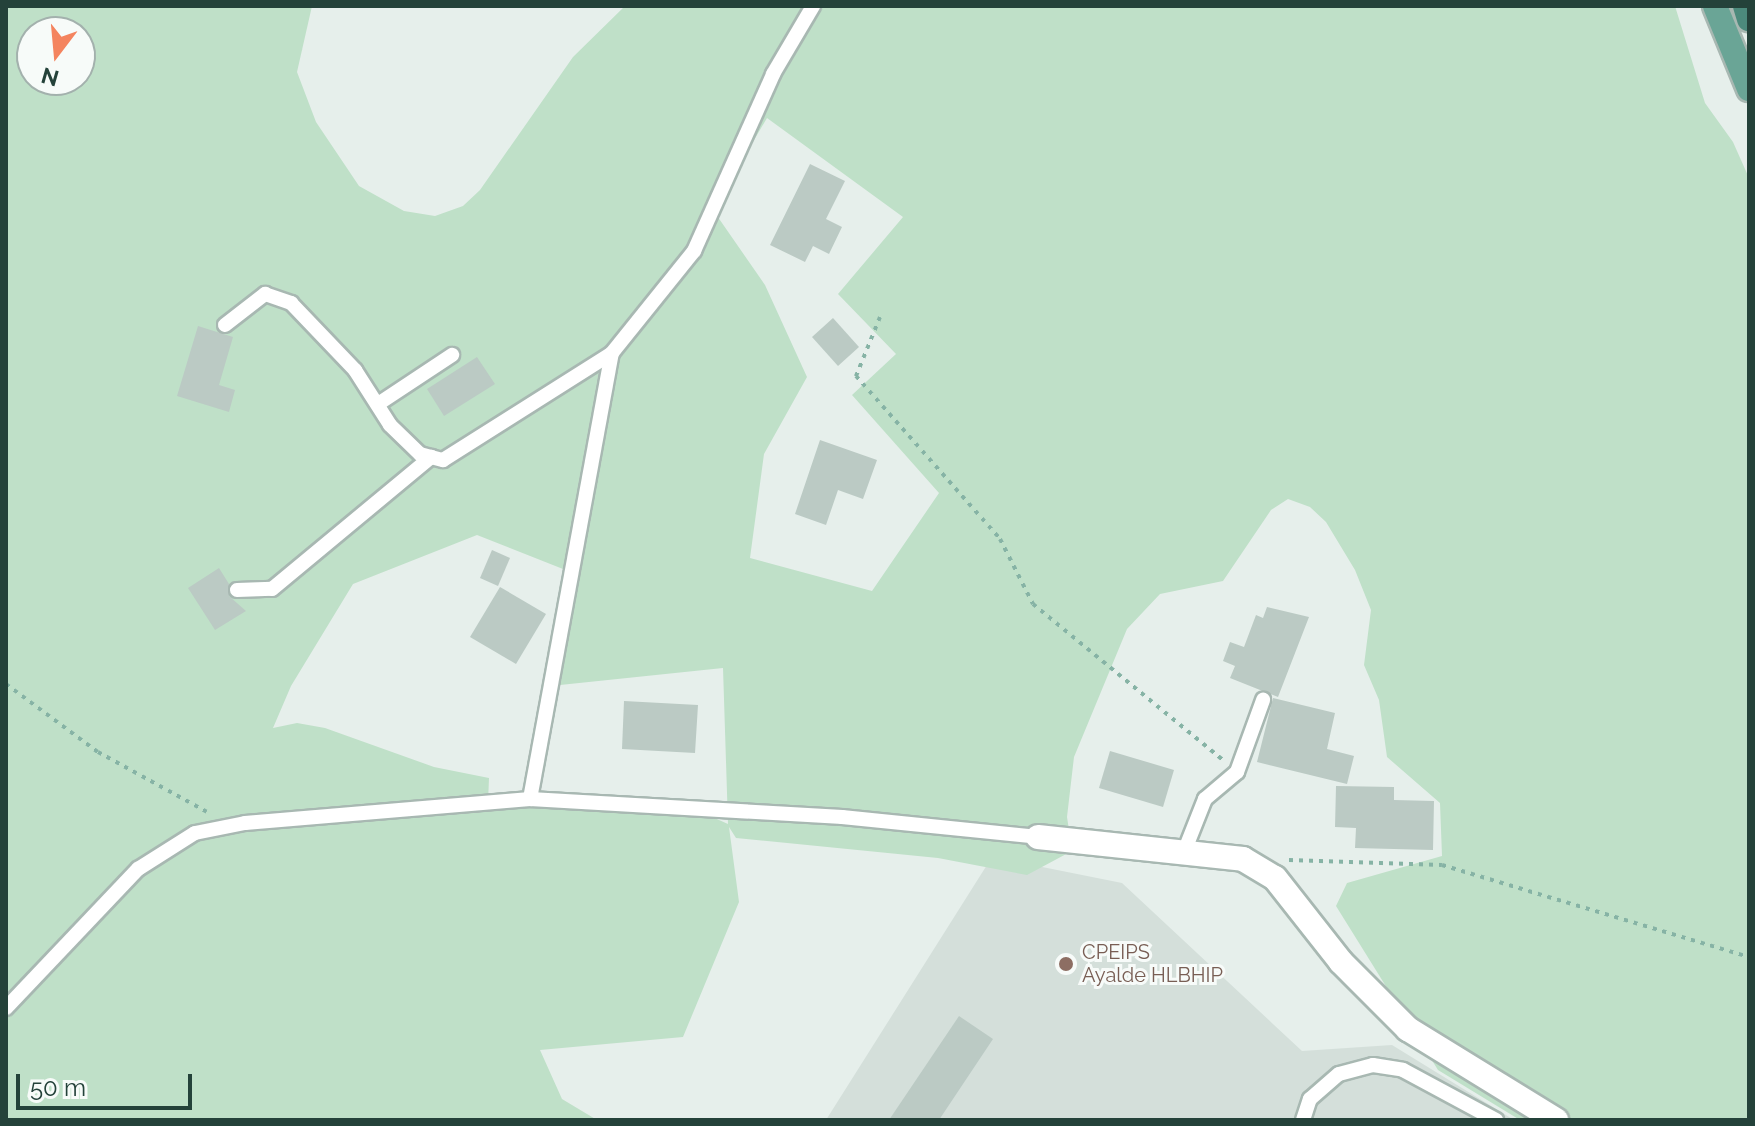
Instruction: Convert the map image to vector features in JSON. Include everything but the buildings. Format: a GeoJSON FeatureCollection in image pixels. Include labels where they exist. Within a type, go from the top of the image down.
{"type":"FeatureCollection","features":[{"type":"Feature","properties":{"kind":"highway"},"geometry":{"type":"LineString","coordinates":[[1745,6],[1749,19]]}},
{"type":"Feature","properties":{"kind":"main road"},"geometry":{"type":"LineString","coordinates":[[1715,6],[1749,89]]}},
{"type":"Feature","properties":{"kind":"street"},"geometry":{"type":"LineString","coordinates":[[1038,837],[1243,859],[1275,878],[1341,962],[1408,1029],[1556,1120]]}},
{"type":"Feature","properties":{"kind":"lane"},"geometry":{"type":"LineString","coordinates":[[225,325],[265,294],[291,303],[321,330],[420,454],[443,460],[612,353],[694,251],[773,74],[813,6]]}},
{"type":"Feature","properties":{"kind":"lane"},"geometry":{"type":"LineString","coordinates":[[530,799],[612,353]]}},
{"type":"Feature","properties":{"kind":"lane"},"geometry":{"type":"LineString","coordinates":[[378,404],[452,355]]}},
{"type":"Feature","properties":{"kind":"lane"},"geometry":{"type":"LineString","coordinates":[[237,590],[272,589],[431,457]]}},
{"type":"Feature","properties":{"kind":"lane"},"geometry":{"type":"LineString","coordinates":[[1184,852],[1205,799],[1237,772],[1263,700]]}},
{"type":"Feature","properties":{"kind":"lane"},"geometry":{"type":"LineString","coordinates":[[6,1008],[138,869],[195,833],[234,826],[530,799],[842,817],[1038,837]]}},
{"type":"Feature","properties":{"kind":"lane"},"geometry":{"type":"LineString","coordinates":[[1303,1120],[1310,1099],[1339,1074],[1373,1065],[1417,1076],[1496,1120]]}},
{"type":"Feature","properties":{"kind":"path"},"geometry":{"type":"LineString","coordinates":[[880,317],[856,376],[1000,539],[1033,604],[1237,772]]}},
{"type":"Feature","properties":{"kind":"path"},"geometry":{"type":"LineString","coordinates":[[6,684],[98,752],[234,826]]}},
{"type":"Feature","properties":{"kind":"path"},"geometry":{"type":"LineString","coordinates":[[1243,859],[1442,865],[1749,957]]}},
{"type":"Feature","properties":{"kind":"shaded area","name":"CPEIPS Ayalde HLBHIP"},"geometry":{"type":"Polygon","coordinates":[[[992,857],[1122,883],[1302,1051],[1392,1045],[1514,1120],[826,1120],[992,857]]]}},
{"type":"Feature","properties":{"kind":"green space"},"geometry":{"type":"Polygon","coordinates":[[[6,6],[312,6],[297,72],[316,122],[359,186],[404,211],[435,216],[463,206],[480,190],[573,57],[625,6],[1675,6],[1705,103],[1733,142],[1749,178],[1749,1120],[1520,1120],[1438,1070],[1336,906],[1347,883],[1442,856],[1440,803],[1387,757],[1379,700],[1364,665],[1371,610],[1355,570],[1326,522],[1310,507],[1288,499],[1271,510],[1223,581],[1160,594],[1127,629],[1074,757],[1067,817],[1069,830],[1083,845],[1027,875],[938,858],[736,838],[729,827],[739,902],[683,1037],[540,1050],[562,1099],[597,1120],[6,1120],[6,6]],[[767,118],[713,210],[765,285],[807,377],[764,454],[750,558],[872,591],[939,493],[852,395],[896,354],[838,294],[903,217],[767,118]],[[477,535],[353,584],[291,686],[273,728],[297,723],[325,728],[434,767],[489,778],[488,803],[649,806],[710,816],[728,824],[723,668],[560,685],[563,569],[477,535]]]}},
{"type":"Feature","properties":{"kind":"place","name":"CPEIPS Ayalde HLBHIP"},"geometry":{"type":"Point","coordinates":[1066,964]}}]}
